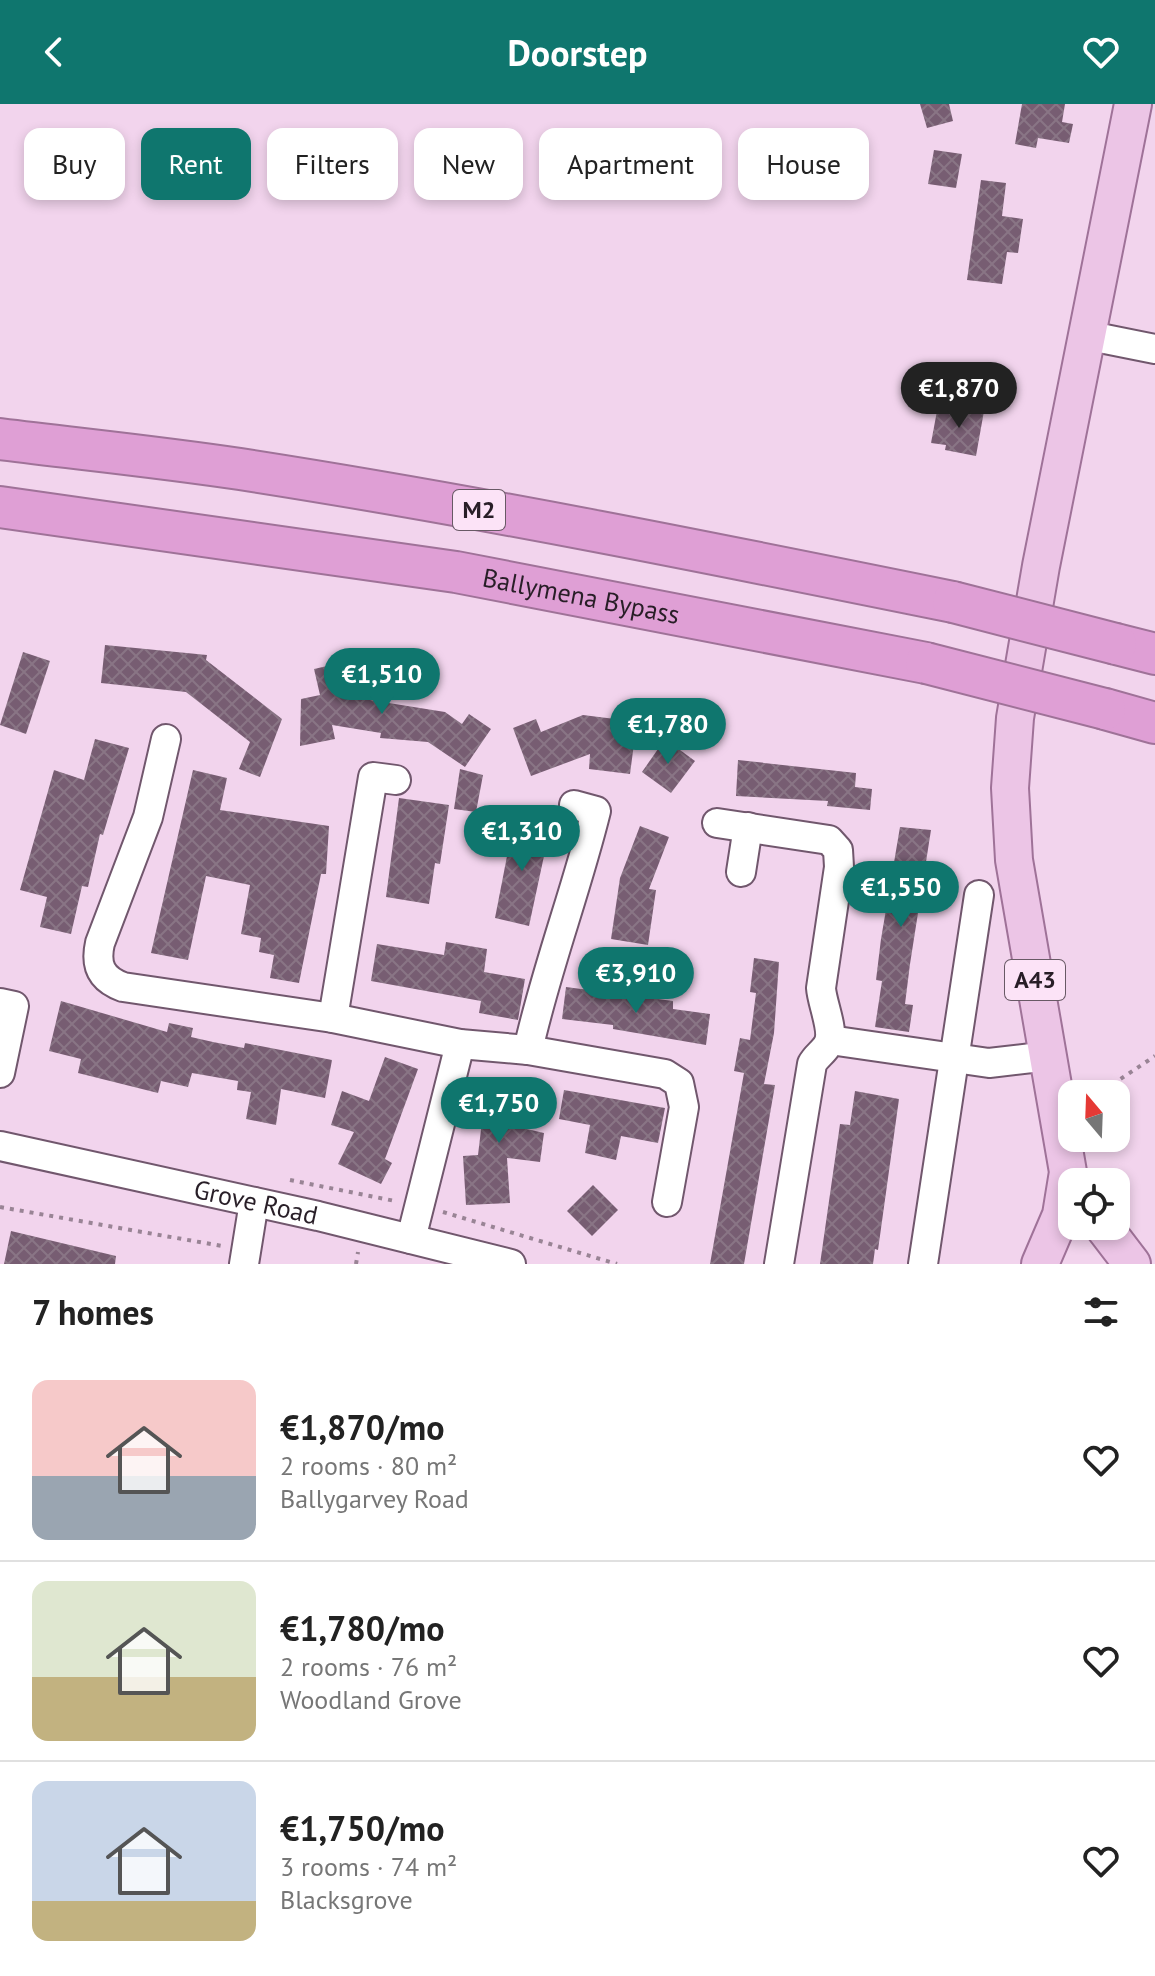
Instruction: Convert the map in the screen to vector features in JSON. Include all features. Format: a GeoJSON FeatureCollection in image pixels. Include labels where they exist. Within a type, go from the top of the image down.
{"type":"FeatureCollection","features":[{"type":"Feature","properties":{"kind":"highway","name":"M2"},"geometry":{"type":"LineString","coordinates":[[0,439],[239,469],[454,505],[953,602],[1155,654]]}},
{"type":"Feature","properties":{"kind":"highway","name":"Ballymena Bypass"},"geometry":{"type":"LineString","coordinates":[[0,507],[456,572],[926,663],[1155,723]]}},
{"type":"Feature","properties":{"kind":"main road","name":"A43"},"geometry":{"type":"LineString","coordinates":[[1068,1168],[1014,860],[1010,788],[1015,718],[1085,335],[1133,104]]}},
{"type":"Feature","properties":{"kind":"main road","name":"A43"},"geometry":{"type":"LineString","coordinates":[[1040,1264],[1058,1222]]}},
{"type":"Feature","properties":{"kind":"main road"},"geometry":{"type":"LineString","coordinates":[[1114,1240],[1132,1264]]}},
{"type":"Feature","properties":{"kind":"street"},"geometry":{"type":"LineString","coordinates":[[1085,335],[1155,349]]}},
{"type":"Feature","properties":{"kind":"street"},"geometry":{"type":"LineString","coordinates":[[166,739],[148,817],[102,936],[98,960],[103,975],[123,987],[333,1018],[460,1044],[528,1050],[665,1074],[678,1080],[685,1100],[667,1202]]}},
{"type":"Feature","properties":{"kind":"street"},"geometry":{"type":"LineString","coordinates":[[333,1018],[373,777],[396,780]]}},
{"type":"Feature","properties":{"kind":"street"},"geometry":{"type":"LineString","coordinates":[[528,1050],[541,989],[582,870],[596,811],[574,805]]}},
{"type":"Feature","properties":{"kind":"street"},"geometry":{"type":"LineString","coordinates":[[717,823],[829,840],[838,850],[839,867],[821,988],[822,1008],[831,1028],[830,1040],[812,1064],[779,1264]]}},
{"type":"Feature","properties":{"kind":"street"},"geometry":{"type":"LineString","coordinates":[[741,872],[748,827]]}},
{"type":"Feature","properties":{"kind":"street"},"geometry":{"type":"LineString","coordinates":[[923,1264],[979,895]]}},
{"type":"Feature","properties":{"kind":"street"},"geometry":{"type":"LineString","coordinates":[[0,1003],[14,1006],[0,1073]]}},
{"type":"Feature","properties":{"kind":"street"},"geometry":{"type":"LineString","coordinates":[[830,1040],[989,1063],[1049,1056]]}},
{"type":"Feature","properties":{"kind":"street"},"geometry":{"type":"LineString","coordinates":[[411,1239],[460,1044]]}},
{"type":"Feature","properties":{"kind":"street","name":"Grove Road"},"geometry":{"type":"LineString","coordinates":[[0,1146],[254,1202],[511,1264]]}},
{"type":"Feature","properties":{"kind":"street"},"geometry":{"type":"LineString","coordinates":[[237,1255],[254,1202]]}},
{"type":"Feature","properties":{"kind":"path"},"geometry":{"type":"LineString","coordinates":[[1119,1080],[1155,1056]]}},
{"type":"Feature","properties":{"kind":"path"},"geometry":{"type":"LineString","coordinates":[[0,1207],[237,1255]]}},
{"type":"Feature","properties":{"kind":"path"},"geometry":{"type":"LineString","coordinates":[[356,1264],[359,1249]]}},
{"type":"Feature","properties":{"kind":"building"},"geometry":{"type":"Polygon","coordinates":[[[920,104],[949,104],[953,121],[927,128],[920,104]]]}},
{"type":"Feature","properties":{"kind":"building"},"geometry":{"type":"Polygon","coordinates":[[[1022,104],[1065,104],[1062,122],[1073,124],[1069,143],[1038,138],[1036,148],[1015,144],[1022,104]]]}},
{"type":"Feature","properties":{"kind":"building"},"geometry":{"type":"Polygon","coordinates":[[[934,150],[962,154],[956,188],[928,184],[934,150]]]}},
{"type":"Feature","properties":{"kind":"building"},"geometry":{"type":"Polygon","coordinates":[[[981,180],[1006,183],[1002,216],[1023,219],[1018,253],[1007,252],[1002,284],[967,280],[981,180]]]}},
{"type":"Feature","properties":{"kind":"building"},"geometry":{"type":"Polygon","coordinates":[[[952,405],[984,411],[976,456],[945,450],[946,445],[931,443],[937,411],[951,414],[952,405]]]}},
{"type":"Feature","properties":{"kind":"building"},"geometry":{"type":"Polygon","coordinates":[[[105,645],[207,655],[206,660],[282,719],[260,777],[239,769],[250,742],[186,692],[101,683],[105,645]]]}},
{"type":"Feature","properties":{"kind":"building"},"geometry":{"type":"Polygon","coordinates":[[[23,652],[50,661],[26,734],[0,725],[23,652]]]}},
{"type":"Feature","properties":{"kind":"building"},"geometry":{"type":"Polygon","coordinates":[[[336,664],[337,669],[369,668],[370,700],[445,712],[462,724],[469,714],[491,729],[465,767],[428,742],[380,738],[381,733],[332,725],[335,739],[300,746],[301,699],[320,695],[314,669],[336,664]]]}},
{"type":"Feature","properties":{"kind":"building"},"geometry":{"type":"Polygon","coordinates":[[[583,715],[631,721],[630,735],[635,736],[630,774],[589,769],[590,754],[531,776],[513,728],[536,719],[541,732],[583,715]]]}},
{"type":"Feature","properties":{"kind":"building"},"geometry":{"type":"Polygon","coordinates":[[[95,739],[129,748],[103,835],[100,834],[88,887],[82,886],[71,934],[40,927],[47,897],[20,890],[54,770],[84,780],[95,739]]]}},
{"type":"Feature","properties":{"kind":"building"},"geometry":{"type":"Polygon","coordinates":[[[665,739],[695,761],[671,793],[642,772],[665,739]]]}},
{"type":"Feature","properties":{"kind":"building"},"geometry":{"type":"Polygon","coordinates":[[[738,760],[856,773],[855,787],[872,789],[870,810],[827,806],[828,801],[736,796],[738,760]]]}},
{"type":"Feature","properties":{"kind":"building"},"geometry":{"type":"Polygon","coordinates":[[[460,769],[483,775],[476,812],[454,809],[460,769]]]}},
{"type":"Feature","properties":{"kind":"building"},"geometry":{"type":"Polygon","coordinates":[[[193,770],[227,778],[220,810],[329,826],[326,874],[321,874],[299,983],[270,978],[274,955],[259,952],[261,938],[241,934],[250,885],[206,876],[188,960],[151,953],[193,770]]]}},
{"type":"Feature","properties":{"kind":"building"},"geometry":{"type":"Polygon","coordinates":[[[399,798],[449,805],[440,864],[435,863],[429,904],[386,897],[399,798]]]}},
{"type":"Feature","properties":{"kind":"building"},"geometry":{"type":"Polygon","coordinates":[[[514,820],[550,828],[529,926],[495,918],[514,820]]]}},
{"type":"Feature","properties":{"kind":"building"},"geometry":{"type":"Polygon","coordinates":[[[640,826],[669,837],[649,889],[656,890],[648,945],[611,939],[620,878],[640,826]]]}},
{"type":"Feature","properties":{"kind":"building"},"geometry":{"type":"Polygon","coordinates":[[[900,827],[931,830],[905,1004],[913,1005],[909,1032],[875,1027],[882,981],[876,980],[881,939],[900,827]]]}},
{"type":"Feature","properties":{"kind":"building"},"geometry":{"type":"Polygon","coordinates":[[[446,942],[487,949],[484,972],[525,979],[518,1020],[479,1013],[481,1001],[371,981],[377,944],[444,955],[446,942]]]}},
{"type":"Feature","properties":{"kind":"building"},"geometry":{"type":"Polygon","coordinates":[[[754,958],[779,962],[774,1033],[764,1084],[775,1085],[744,1264],[710,1264],[744,1073],[734,1071],[740,1038],[750,1040],[756,993],[750,992],[754,958]]]}},
{"type":"Feature","properties":{"kind":"building"},"geometry":{"type":"Polygon","coordinates":[[[566,987],[673,1001],[673,1009],[710,1014],[706,1045],[613,1029],[613,1025],[562,1019],[566,987]]]}},
{"type":"Feature","properties":{"kind":"building"},"geometry":{"type":"Polygon","coordinates":[[[61,1001],[167,1032],[169,1023],[193,1028],[191,1037],[213,1042],[244,1048],[245,1043],[332,1060],[325,1098],[281,1089],[276,1125],[246,1119],[251,1092],[237,1090],[238,1081],[192,1073],[188,1087],[161,1081],[158,1093],[78,1073],[81,1059],[49,1051],[61,1001]]]}},
{"type":"Feature","properties":{"kind":"building"},"geometry":{"type":"Polygon","coordinates":[[[385,1057],[418,1069],[385,1159],[392,1163],[381,1184],[338,1164],[354,1132],[331,1125],[342,1091],[369,1101],[385,1057]]]}},
{"type":"Feature","properties":{"kind":"building"},"geometry":{"type":"Polygon","coordinates":[[[487,1079],[523,1084],[518,1127],[544,1133],[540,1162],[507,1158],[510,1203],[466,1205],[463,1156],[478,1155],[487,1079]]]}},
{"type":"Feature","properties":{"kind":"building"},"geometry":{"type":"Polygon","coordinates":[[[564,1090],[665,1108],[658,1143],[621,1136],[616,1160],[585,1153],[590,1125],[559,1119],[564,1090]]]}},
{"type":"Feature","properties":{"kind":"building"},"geometry":{"type":"Polygon","coordinates":[[[855,1091],[899,1099],[878,1250],[875,1249],[873,1264],[820,1264],[840,1124],[850,1125],[855,1091]]]}},
{"type":"Feature","properties":{"kind":"building"},"geometry":{"type":"Polygon","coordinates":[[[593,1185],[618,1210],[592,1236],[567,1211],[593,1185]]]}},
{"type":"Feature","properties":{"kind":"building"},"geometry":{"type":"Polygon","coordinates":[[[11,1231],[116,1256],[115,1264],[4,1264],[11,1231]]]}}]}
